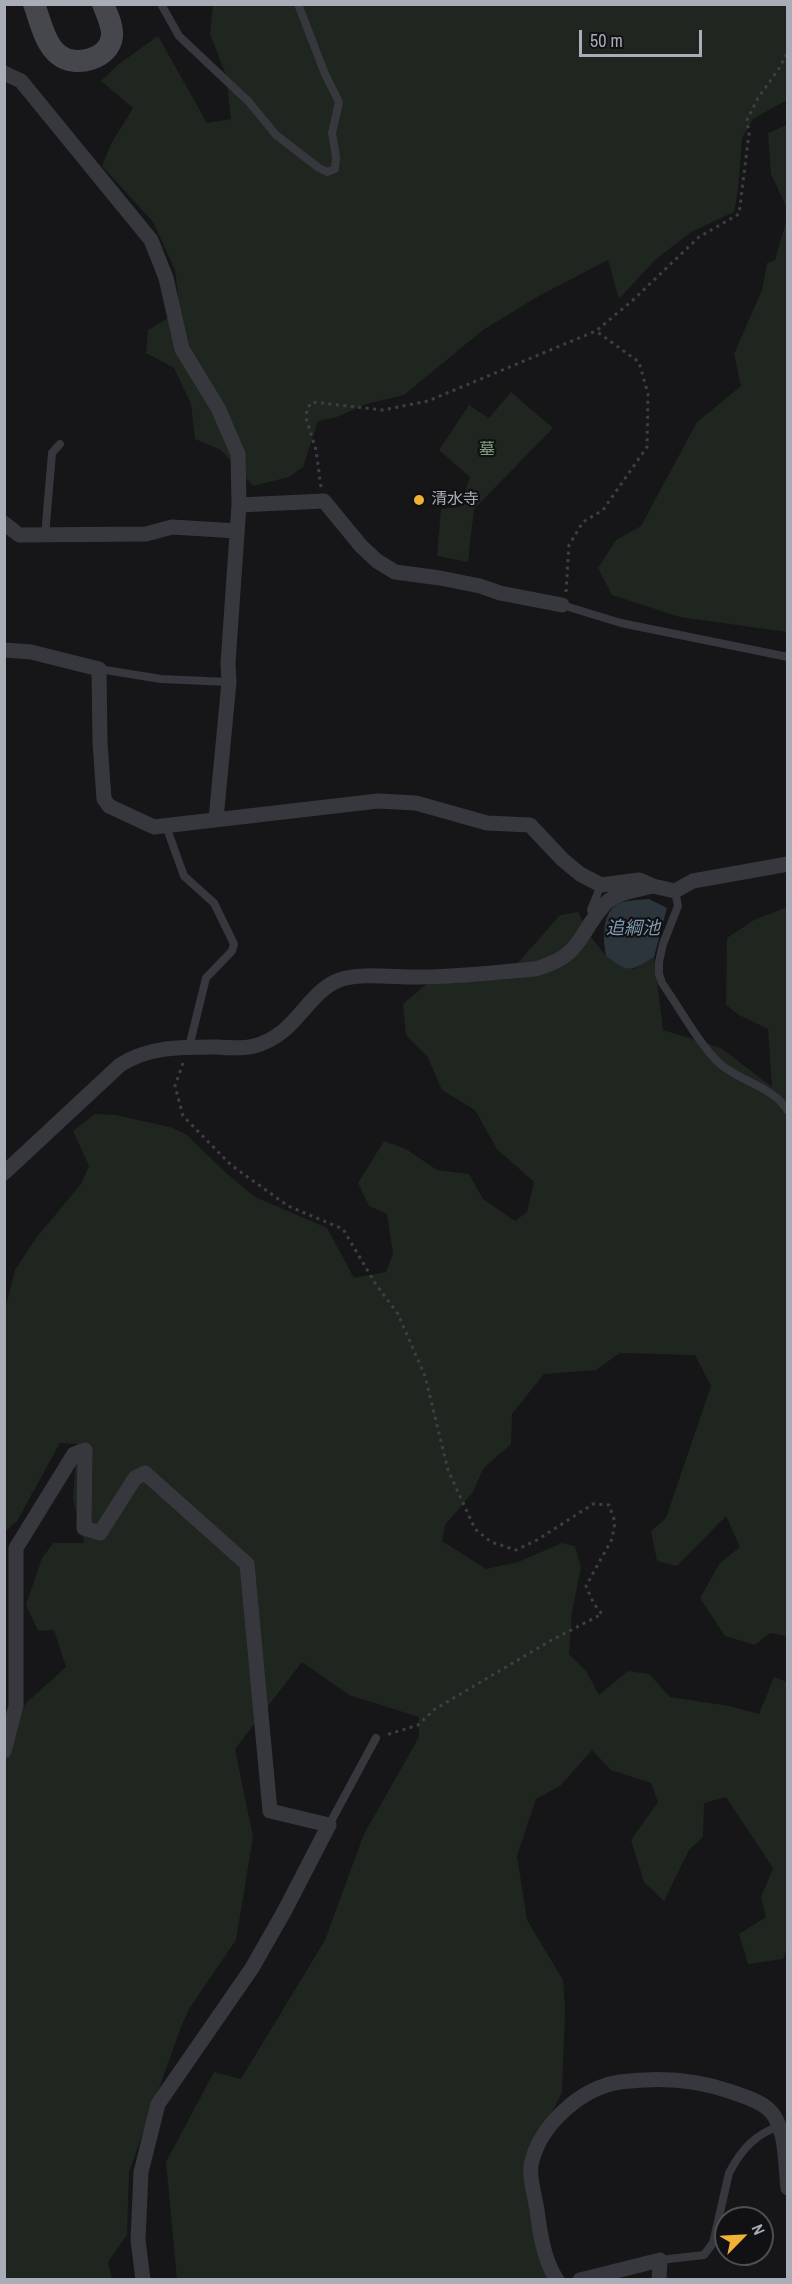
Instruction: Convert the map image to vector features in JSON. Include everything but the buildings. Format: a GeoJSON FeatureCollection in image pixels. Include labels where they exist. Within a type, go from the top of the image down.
{"type":"FeatureCollection","features":[{"type":"Feature","properties":{"kind":"street"},"geometry":{"type":"LineString","coordinates":[[34,4],[49,42],[58,55],[70,60],[83,61],[96,58],[108,49],[112,37],[110,22],[103,4]]}},
{"type":"Feature","properties":{"kind":"street"},"geometry":{"type":"LineString","coordinates":[[4,73],[21,81],[152,240],[166,278],[182,348],[218,408],[238,454],[239,505],[228,663],[229,682],[216,819]]}},
{"type":"Feature","properties":{"kind":"street"},"geometry":{"type":"LineString","coordinates":[[239,505],[324,501],[361,546],[394,572],[440,578],[480,586],[500,594],[562,605]]}},
{"type":"Feature","properties":{"kind":"street"},"geometry":{"type":"LineString","coordinates":[[5,526],[19,535],[45,536],[146,534],[172,527],[237,531]]}},
{"type":"Feature","properties":{"kind":"street"},"geometry":{"type":"LineString","coordinates":[[4,650],[31,652],[99,669],[100,742],[104,799],[109,806],[154,826],[378,801],[416,804],[487,823],[530,825],[563,860],[580,874],[601,885],[639,880],[675,891],[693,881],[788,864]]}},
{"type":"Feature","properties":{"kind":"street"},"geometry":{"type":"LineString","coordinates":[[4,1173],[120,1065],[134,1056],[156,1049],[248,1048],[263,1044],[277,1038],[327,986],[340,979],[423,977],[535,969],[548,966],[572,952],[606,903],[615,897],[653,886]]}},
{"type":"Feature","properties":{"kind":"street"},"geometry":{"type":"LineString","coordinates":[[4,1751],[16,1706],[16,1548],[74,1454],[85,1450],[84,1528],[100,1533],[135,1478],[145,1473],[247,1564],[270,1811],[329,1825],[252,1968],[158,2104],[141,2172],[138,2240],[143,2280]]}},
{"type":"Feature","properties":{"kind":"street"},"geometry":{"type":"LineString","coordinates":[[557,2280],[550,2269],[538,2222],[531,2166],[544,2133],[566,2107],[600,2088],[619,2082],[684,2079],[721,2088],[754,2100],[771,2112],[780,2126],[788,2188]]}},
{"type":"Feature","properties":{"kind":"street"},"geometry":{"type":"LineString","coordinates":[[579,2280],[660,2260],[659,2280]]}},
{"type":"Feature","properties":{"kind":"lane"},"geometry":{"type":"LineString","coordinates":[[161,4],[178,36],[249,102],[276,135],[327,172],[335,169],[336,157],[332,132],[339,102],[325,74],[298,4]]}},
{"type":"Feature","properties":{"kind":"lane"},"geometry":{"type":"LineString","coordinates":[[45,536],[52,453],[60,444]]}},
{"type":"Feature","properties":{"kind":"lane"},"geometry":{"type":"LineString","coordinates":[[562,605],[621,622],[788,657]]}},
{"type":"Feature","properties":{"kind":"lane"},"geometry":{"type":"LineString","coordinates":[[99,669],[161,679],[229,682]]}},
{"type":"Feature","properties":{"kind":"lane"},"geometry":{"type":"LineString","coordinates":[[166,826],[184,876],[214,903],[234,944],[232,951],[206,978],[189,1047]]}},
{"type":"Feature","properties":{"kind":"lane"},"geometry":{"type":"LineString","coordinates":[[595,919],[591,910],[601,885]]}},
{"type":"Feature","properties":{"kind":"lane"},"geometry":{"type":"LineString","coordinates":[[675,891],[678,906],[663,944],[659,962],[662,983],[708,1051],[719,1063],[764,1089],[788,1111]]}},
{"type":"Feature","properties":{"kind":"lane"},"geometry":{"type":"LineString","coordinates":[[329,1825],[376,1738]]}},
{"type":"Feature","properties":{"kind":"lane"},"geometry":{"type":"LineString","coordinates":[[660,2260],[704,2255],[713,2243],[729,2173],[733,2165],[756,2136],[763,2131],[780,2126]]}},
{"type":"Feature","properties":{"kind":"path"},"geometry":{"type":"LineString","coordinates":[[324,501],[318,477],[316,450],[306,418],[307,409],[312,402],[321,401],[350,408],[383,410],[428,402],[596,331],[633,300],[699,237],[739,214],[749,134],[747,120],[758,98],[788,52]]}},
{"type":"Feature","properties":{"kind":"path"},"geometry":{"type":"LineString","coordinates":[[562,605],[568,586],[569,545],[583,522],[603,510],[647,447],[648,394],[639,362],[596,331]]}},
{"type":"Feature","properties":{"kind":"path"},"geometry":{"type":"LineString","coordinates":[[189,1047],[175,1086],[183,1116],[231,1165],[288,1206],[343,1229],[375,1284],[398,1314],[425,1376],[448,1470],[475,1529],[491,1542],[516,1550],[537,1540],[593,1504],[609,1505],[615,1522],[612,1539],[586,1586],[594,1604],[602,1614],[550,1641],[444,1703],[418,1725],[376,1738]]}},
{"type":"Feature","properties":{"kind":"green space"},"geometry":{"type":"Polygon","coordinates":[[[213,5],[787,5],[787,100],[753,119],[742,138],[734,212],[691,232],[655,260],[619,299],[608,260],[537,297],[483,330],[404,395],[366,404],[337,417],[318,421],[303,467],[289,477],[253,486],[221,450],[195,439],[191,404],[174,368],[146,353],[148,330],[180,311],[175,270],[153,222],[102,166],[111,144],[133,108],[101,81],[119,64],[158,36],[207,123],[231,119],[226,75],[210,34],[213,5]]]}},
{"type":"Feature","properties":{"kind":"green space"},"geometry":{"type":"Polygon","coordinates":[[[787,125],[787,208],[771,174],[768,133],[787,125]]]}},
{"type":"Feature","properties":{"kind":"green space"},"geometry":{"type":"Polygon","coordinates":[[[787,219],[787,632],[680,617],[612,595],[598,568],[616,540],[641,526],[697,422],[741,386],[734,354],[762,290],[767,263],[775,260],[787,219]]]}},
{"type":"Feature","properties":{"kind":"green space","name":"墓"},"geometry":{"type":"Polygon","coordinates":[[[511,392],[553,428],[474,509],[468,562],[437,556],[441,509],[460,507],[470,477],[439,450],[469,405],[489,418],[511,392]]]}},
{"type":"Feature","properties":{"kind":"green space"},"geometry":{"type":"Polygon","coordinates":[[[787,907],[787,1636],[770,1633],[755,1645],[725,1636],[700,1598],[720,1563],[740,1547],[726,1516],[677,1566],[657,1561],[651,1531],[666,1518],[711,1386],[695,1355],[620,1353],[596,1370],[544,1374],[512,1414],[511,1444],[483,1469],[473,1492],[445,1525],[442,1541],[486,1569],[518,1562],[562,1543],[575,1546],[581,1567],[572,1612],[569,1654],[586,1671],[599,1695],[628,1671],[649,1674],[670,1697],[730,1706],[759,1714],[774,1677],[787,1682],[788,1943],[783,1959],[748,1964],[739,1934],[766,1917],[761,1897],[773,1868],[726,1797],[704,1803],[703,1837],[689,1850],[664,1901],[644,1882],[631,1840],[658,1802],[651,1783],[611,1770],[592,1750],[560,1786],[536,1799],[517,1856],[527,1920],[563,1980],[565,2009],[562,2092],[523,2172],[549,2279],[177,2279],[166,2162],[214,2072],[241,2079],[325,1940],[364,1834],[419,1737],[419,1717],[349,1695],[302,1662],[235,1749],[253,1837],[236,1940],[189,2009],[181,2027],[129,2172],[127,2235],[108,2262],[112,2279],[5,2279],[5,1761],[25,1704],[66,1667],[54,1630],[38,1631],[26,1605],[42,1558],[53,1543],[84,1543],[73,1499],[77,1444],[60,1443],[17,1521],[5,1531],[5,1309],[15,1270],[36,1238],[81,1184],[89,1166],[73,1131],[95,1114],[116,1115],[173,1128],[187,1135],[255,1197],[327,1228],[354,1278],[386,1272],[393,1254],[387,1214],[369,1206],[358,1183],[384,1141],[406,1149],[437,1170],[469,1174],[483,1199],[515,1221],[527,1212],[534,1182],[497,1149],[475,1110],[442,1090],[427,1056],[406,1035],[403,1004],[428,983],[508,974],[560,915],[578,912],[590,936],[606,956],[634,969],[654,957],[663,1030],[721,1048],[772,1087],[768,1029],[739,1015],[726,1005],[727,938],[754,920],[787,907]]]}},
{"type":"Feature","properties":{"kind":"water","name":"追綱池"},"geometry":{"type":"Polygon","coordinates":[[[649,899],[667,908],[654,957],[640,966],[625,968],[606,956],[604,934],[606,919],[609,912],[620,903],[649,899]]]}},
{"type":"Feature","properties":{"kind":"place","name":"清水寺"},"geometry":{"type":"Point","coordinates":[419,500]}}]}
